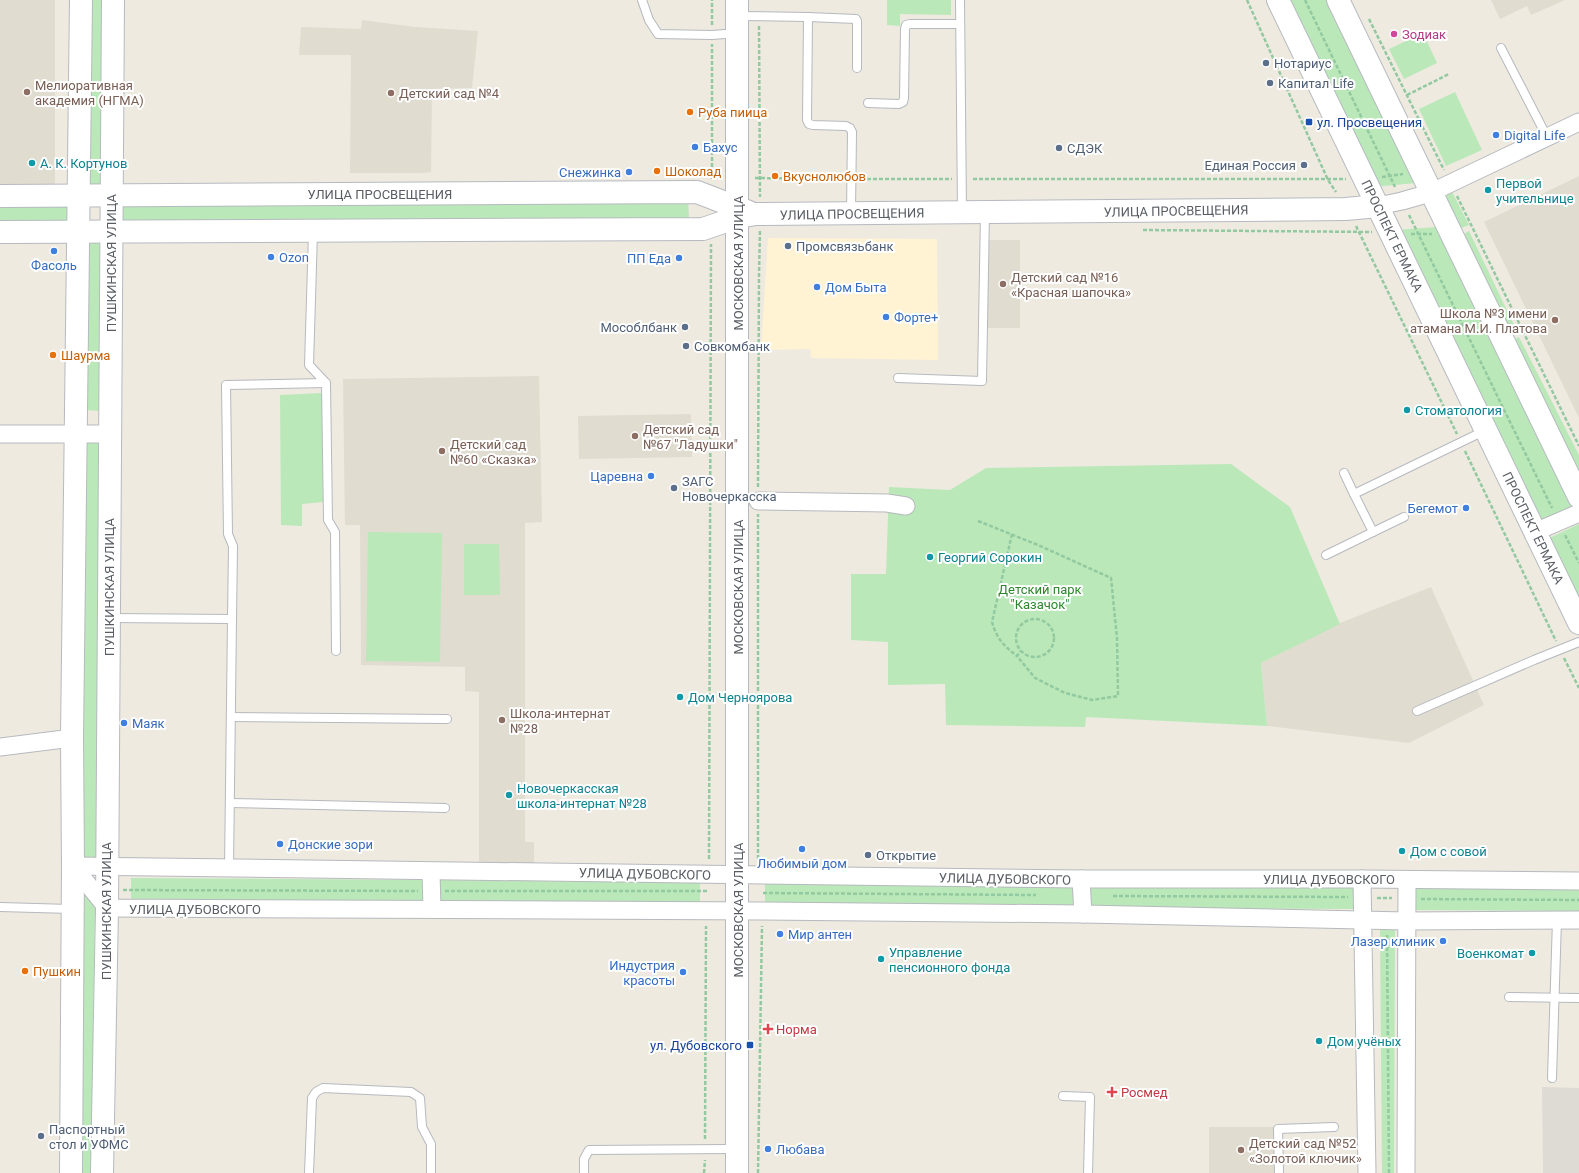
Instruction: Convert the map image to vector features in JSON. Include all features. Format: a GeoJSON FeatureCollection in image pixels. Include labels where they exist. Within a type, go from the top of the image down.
{"type":"FeatureCollection","features":[{"type":"Feature","properties":{"kind":"main road"},"geometry":{"type":"LineString","coordinates":[[71,1173],[73,910],[72,738],[81,0]]}},
{"type":"Feature","properties":{"kind":"main road","name":"ПУШКИНСКАЯ УЛИЦА"},"geometry":{"type":"LineString","coordinates":[[102,1173],[107,908],[106,868],[113,0]]}},
{"type":"Feature","properties":{"kind":"main road","name":"ПРОСПЕКТ ЕРМАКА"},"geometry":{"type":"LineString","coordinates":[[1278,0],[1579,623]]}},
{"type":"Feature","properties":{"kind":"main road"},"geometry":{"type":"LineString","coordinates":[[1338,0],[1430,193],[1579,497]]}},
{"type":"Feature","properties":{"kind":"main road","name":"МОСКОВСКАЯ УЛИЦА"},"geometry":{"type":"LineString","coordinates":[[733,5],[719,35],[733,213]]}},
{"type":"Feature","properties":{"kind":"main road","name":"МОСКОВСКАЯ УЛИЦА"},"geometry":{"type":"LineString","coordinates":[[733,5],[733,911],[737,1173]]}},
{"type":"Feature","properties":{"kind":"main road","name":"УЛИЦА ПРОСВЕЩЕНИЯ"},"geometry":{"type":"LineString","coordinates":[[0,196],[698,192],[733,213]]}},
{"type":"Feature","properties":{"kind":"main road","name":"УЛИЦА ПРОСВЕЩЕНИЯ"},"geometry":{"type":"LineString","coordinates":[[0,232],[111,233],[702,229],[733,213],[851,214],[1346,209],[1378,206]]}},
{"type":"Feature","properties":{"kind":"main road","name":"МОСКОВСКАЯ УЛИЦА"},"geometry":{"type":"LineString","coordinates":[[729,1173],[733,911]]}},
{"type":"Feature","properties":{"kind":"street","name":"УЛИЦА ПРОСВЕЩЕНИЯ"},"geometry":{"type":"LineString","coordinates":[[1378,206],[1430,193],[1579,122]]}},
{"type":"Feature","properties":{"kind":"street"},"geometry":{"type":"LineString","coordinates":[[0,434],[110,434]]}},
{"type":"Feature","properties":{"kind":"street"},"geometry":{"type":"LineString","coordinates":[[758,501],[887,503],[906,506]]}},
{"type":"Feature","properties":{"kind":"street"},"geometry":{"type":"LineString","coordinates":[[1535,532],[1579,513]]}},
{"type":"Feature","properties":{"kind":"street"},"geometry":{"type":"LineString","coordinates":[[0,747],[72,738]]}},
{"type":"Feature","properties":{"kind":"street"},"geometry":{"type":"LineString","coordinates":[[73,866],[107,908]]}},
{"type":"Feature","properties":{"kind":"street","name":"УЛИЦА ДУБОВСКОГО"},"geometry":{"type":"LineString","coordinates":[[73,866],[106,868],[708,875],[733,875],[760,868],[1082,888],[1362,879],[1579,882]]}},
{"type":"Feature","properties":{"kind":"street"},"geometry":{"type":"LineString","coordinates":[[431,872],[432,910]]}},
{"type":"Feature","properties":{"kind":"street"},"geometry":{"type":"LineString","coordinates":[[1362,879],[1367,1173]]}},
{"type":"Feature","properties":{"kind":"street"},"geometry":{"type":"LineString","coordinates":[[1406,1173],[1407,880]]}},
{"type":"Feature","properties":{"kind":"street"},"geometry":{"type":"LineString","coordinates":[[1082,888],[1083,914]]}},
{"type":"Feature","properties":{"kind":"street","name":"УЛИЦА ДУБОВСКОГО"},"geometry":{"type":"LineString","coordinates":[[107,908],[706,910],[1083,914],[1406,921],[1579,920]]}},
{"type":"Feature","properties":{"kind":"lane"},"geometry":{"type":"LineString","coordinates":[[642,0],[649,20],[658,34],[719,35]]}},
{"type":"Feature","properties":{"kind":"lane"},"geometry":{"type":"LineString","coordinates":[[960,0],[962,213]]}},
{"type":"Feature","properties":{"kind":"lane"},"geometry":{"type":"LineString","coordinates":[[733,5],[759,16],[856,18],[857,68]]}},
{"type":"Feature","properties":{"kind":"lane"},"geometry":{"type":"LineString","coordinates":[[808,17],[807,120],[809,124],[813,125],[846,126],[850,128],[852,132],[851,214]]}},
{"type":"Feature","properties":{"kind":"lane"},"geometry":{"type":"LineString","coordinates":[[868,103],[899,104],[904,98],[906,25],[960,24]]}},
{"type":"Feature","properties":{"kind":"lane"},"geometry":{"type":"LineString","coordinates":[[1501,48],[1546,137]]}},
{"type":"Feature","properties":{"kind":"lane"},"geometry":{"type":"LineString","coordinates":[[898,378],[982,381],[985,212]]}},
{"type":"Feature","properties":{"kind":"lane"},"geometry":{"type":"LineString","coordinates":[[313,232],[309,365],[326,382],[328,520],[335,532],[336,650]]}},
{"type":"Feature","properties":{"kind":"lane"},"geometry":{"type":"LineString","coordinates":[[229,869],[233,546],[228,534],[226,385],[326,382]]}},
{"type":"Feature","properties":{"kind":"lane"},"geometry":{"type":"LineString","coordinates":[[1354,494],[1486,430]]}},
{"type":"Feature","properties":{"kind":"lane"},"geometry":{"type":"LineString","coordinates":[[1344,473],[1373,532]]}},
{"type":"Feature","properties":{"kind":"lane"},"geometry":{"type":"LineString","coordinates":[[1326,555],[1404,517]]}},
{"type":"Feature","properties":{"kind":"lane"},"geometry":{"type":"LineString","coordinates":[[109,618],[232,619]]}},
{"type":"Feature","properties":{"kind":"lane"},"geometry":{"type":"LineString","coordinates":[[1417,711],[1579,642]]}},
{"type":"Feature","properties":{"kind":"lane"},"geometry":{"type":"LineString","coordinates":[[231,717],[447,719]]}},
{"type":"Feature","properties":{"kind":"lane"},"geometry":{"type":"LineString","coordinates":[[230,803],[445,808]]}},
{"type":"Feature","properties":{"kind":"lane"},"geometry":{"type":"LineString","coordinates":[[0,907],[73,910]]}},
{"type":"Feature","properties":{"kind":"lane"},"geometry":{"type":"LineString","coordinates":[[1552,1078],[1557,920]]}},
{"type":"Feature","properties":{"kind":"lane"},"geometry":{"type":"LineString","coordinates":[[1510,997],[1579,998]]}},
{"type":"Feature","properties":{"kind":"lane"},"geometry":{"type":"LineString","coordinates":[[309,1173],[312,1098],[316,1092],[323,1088],[411,1092],[418,1095],[420,1098],[422,1127],[431,1144],[431,1173]]}},
{"type":"Feature","properties":{"kind":"lane"},"geometry":{"type":"LineString","coordinates":[[1063,1096],[1090,1097],[1088,1173]]}},
{"type":"Feature","properties":{"kind":"lane"},"geometry":{"type":"LineString","coordinates":[[1279,1173],[1278,1129],[1334,1127]]}},
{"type":"Feature","properties":{"kind":"lane"},"geometry":{"type":"LineString","coordinates":[[584,1173],[584,1158],[589,1150],[729,1149]]}},
{"type":"Feature","properties":{"kind":"path"},"geometry":{"type":"LineString","coordinates":[[712,0],[719,35],[733,213],[759,284],[758,501],[760,868],[763,911],[758,1173]]}},
{"type":"Feature","properties":{"kind":"path"},"geometry":{"type":"LineString","coordinates":[[1247,0],[1328,180]]}},
{"type":"Feature","properties":{"kind":"path"},"geometry":{"type":"LineString","coordinates":[[1305,0],[1579,563]]}},
{"type":"Feature","properties":{"kind":"path"},"geometry":{"type":"LineString","coordinates":[[1366,14],[1451,183],[1579,446]]}},
{"type":"Feature","properties":{"kind":"path"},"geometry":{"type":"LineString","coordinates":[[705,1141],[706,910],[708,875],[710,275],[733,213],[759,16]]}},
{"type":"Feature","properties":{"kind":"path"},"geometry":{"type":"LineString","coordinates":[[1407,95],[1449,74]]}},
{"type":"Feature","properties":{"kind":"path"},"geometry":{"type":"LineString","coordinates":[[1472,226],[1451,235],[1391,233],[1359,230],[1579,688]]}},
{"type":"Feature","properties":{"kind":"path"},"geometry":{"type":"LineString","coordinates":[[978,521],[1012,534],[1038,544],[1111,578],[1117,638],[1118,696],[1092,700],[1065,693],[1035,678],[1017,656],[1004,646],[996,634],[992,622],[1012,534]]}},
{"type":"Feature","properties":{"kind":"path"},"geometry":{"type":"LineString","coordinates":[[1038,619],[1044,621],[1050,626],[1053,632],[1054,642],[1048,652],[1042,656],[1035,657],[1028,656],[1021,651],[1017,643],[1016,634],[1022,625],[1029,620],[1038,619]]}},
{"type":"Feature","properties":{"kind":"path"},"geometry":{"type":"LineString","coordinates":[[1017,656],[1021,651]]}},
{"type":"Feature","properties":{"kind":"path"},"geometry":{"type":"LineString","coordinates":[[119,890],[432,891],[708,875]]}},
{"type":"Feature","properties":{"kind":"path"},"geometry":{"type":"LineString","coordinates":[[1082,888],[1362,898],[1579,900]]}},
{"type":"Feature","properties":{"kind":"path"},"geometry":{"type":"LineString","coordinates":[[762,893],[1042,895]]}},
{"type":"Feature","properties":{"kind":"path"},"geometry":{"type":"LineString","coordinates":[[1387,928],[1388,1173]]}},
{"type":"Feature","properties":{"kind":"path"},"geometry":{"type":"LineString","coordinates":[[704,1173],[705,1157]]}},
{"type":"Feature","properties":{"kind":"shaded area","name":"Мелиоративная академия (НГМА)"},"geometry":{"type":"Polygon","coordinates":[[[0,0],[55,0],[55,184],[0,184],[0,0]]]}},
{"type":"Feature","properties":{"kind":"shaded area"},"geometry":{"type":"Polygon","coordinates":[[[1491,0],[1565,0],[1531,15],[1527,6],[1500,19],[1491,0]]]}},
{"type":"Feature","properties":{"kind":"shaded area","name":"Детский сад №4"},"geometry":{"type":"Polygon","coordinates":[[[362,20],[415,27],[478,31],[472,88],[432,89],[431,172],[350,173],[351,55],[299,55],[301,27],[361,29],[362,20]]]}},
{"type":"Feature","properties":{"kind":"shaded area","name":"Школа №3 имени атамана М.И. Платова"},"geometry":{"type":"Polygon","coordinates":[[[1579,176],[1579,418],[1484,222],[1579,176]]]}},
{"type":"Feature","properties":{"kind":"shaded area"},"geometry":{"type":"Polygon","coordinates":[[[768,238],[937,239],[938,360],[811,358],[810,349],[761,350],[768,238]]]}},
{"type":"Feature","properties":{"kind":"shaded area","name":"Детский сад №16 «Красная шапочка»"},"geometry":{"type":"Polygon","coordinates":[[[986,240],[1020,240],[1020,328],[986,328],[986,240]]]}},
{"type":"Feature","properties":{"kind":"shaded area"},"geometry":{"type":"Polygon","coordinates":[[[539,376],[542,522],[525,523],[525,842],[534,842],[534,865],[479,864],[479,692],[465,691],[465,667],[361,665],[360,525],[345,525],[343,379],[539,376]]]}},
{"type":"Feature","properties":{"kind":"shaded area","name":"Детский сад №67 \"Ладушки\""},"geometry":{"type":"Polygon","coordinates":[[[691,414],[692,457],[579,459],[578,416],[691,414]]]}},
{"type":"Feature","properties":{"kind":"shaded area"},"geometry":{"type":"Polygon","coordinates":[[[1431,587],[1484,705],[1409,743],[1267,726],[1261,663],[1340,623],[1431,587]]]}},
{"type":"Feature","properties":{"kind":"shaded area"},"geometry":{"type":"Polygon","coordinates":[[[1542,1087],[1579,1088],[1579,1173],[1543,1173],[1542,1087]]]}},
{"type":"Feature","properties":{"kind":"shaded area","name":"Детский сад №52 «Золотой ключик»"},"geometry":{"type":"Polygon","coordinates":[[[1209,1127],[1274,1127],[1274,1173],[1209,1173],[1209,1127]]]}},
{"type":"Feature","properties":{"kind":"green space"},"geometry":{"type":"Polygon","coordinates":[[[85,0],[108,0],[106,187],[83,186],[85,0]]]}},
{"type":"Feature","properties":{"kind":"green space"},"geometry":{"type":"Polygon","coordinates":[[[887,0],[951,0],[951,15],[900,14],[900,26],[887,25],[887,0]]]}},
{"type":"Feature","properties":{"kind":"green space"},"geometry":{"type":"Polygon","coordinates":[[[1283,0],[1329,0],[1416,183],[1373,187],[1283,0]]]}},
{"type":"Feature","properties":{"kind":"green space"},"geometry":{"type":"Polygon","coordinates":[[[1423,33],[1437,63],[1404,79],[1389,49],[1423,33]]]}},
{"type":"Feature","properties":{"kind":"green space"},"geometry":{"type":"Polygon","coordinates":[[[1455,92],[1482,150],[1446,166],[1419,109],[1455,92]]]}},
{"type":"Feature","properties":{"kind":"green space"},"geometry":{"type":"Polygon","coordinates":[[[1451,190],[1469,225],[1459,229],[1447,200],[1447,193],[1451,190]]]}},
{"type":"Feature","properties":{"kind":"green space"},"geometry":{"type":"Polygon","coordinates":[[[688,196],[689,220],[120,230],[121,198],[688,196]]]}},
{"type":"Feature","properties":{"kind":"green space"},"geometry":{"type":"Polygon","coordinates":[[[0,198],[69,199],[68,229],[0,228],[0,198]]]}},
{"type":"Feature","properties":{"kind":"green space"},"geometry":{"type":"Polygon","coordinates":[[[1436,227],[1573,506],[1536,523],[1395,230],[1436,227]]]}},
{"type":"Feature","properties":{"kind":"green space"},"geometry":{"type":"Polygon","coordinates":[[[1469,231],[1516,329],[1508,334],[1462,235],[1469,231]]]}},
{"type":"Feature","properties":{"kind":"green space"},"geometry":{"type":"Polygon","coordinates":[[[87,240],[105,240],[102,411],[84,410],[87,240]]]}},
{"type":"Feature","properties":{"kind":"green space"},"geometry":{"type":"Polygon","coordinates":[[[1519,337],[1579,455],[1579,479],[1511,341],[1519,337]]]}},
{"type":"Feature","properties":{"kind":"green space"},"geometry":{"type":"Polygon","coordinates":[[[322,393],[323,502],[302,504],[302,526],[281,525],[280,395],[322,393]]]}},
{"type":"Feature","properties":{"kind":"green space"},"geometry":{"type":"Polygon","coordinates":[[[85,439],[101,439],[96,859],[80,859],[85,439]]]}},
{"type":"Feature","properties":{"kind":"green space","name":"Детский парк \"Казачок\""},"geometry":{"type":"Polygon","coordinates":[[[1231,464],[1290,507],[1340,624],[1261,663],[1267,726],[1086,717],[1085,727],[946,725],[945,684],[888,685],[888,642],[851,640],[851,574],[886,574],[889,487],[950,490],[986,468],[1231,464]]]}},
{"type":"Feature","properties":{"kind":"green space"},"geometry":{"type":"Polygon","coordinates":[[[1579,524],[1579,613],[1545,540],[1579,524]]]}},
{"type":"Feature","properties":{"kind":"green space"},"geometry":{"type":"Polygon","coordinates":[[[368,532],[442,533],[440,662],[366,661],[368,532]]]}},
{"type":"Feature","properties":{"kind":"green space"},"geometry":{"type":"Polygon","coordinates":[[[464,544],[499,544],[500,595],[464,595],[464,544]]]}},
{"type":"Feature","properties":{"kind":"green space"},"geometry":{"type":"Polygon","coordinates":[[[131,878],[427,880],[427,903],[131,901],[131,878]]]}},
{"type":"Feature","properties":{"kind":"green space"},"geometry":{"type":"Polygon","coordinates":[[[439,880],[700,883],[700,903],[439,900],[439,880]]]}},
{"type":"Feature","properties":{"kind":"green space"},"geometry":{"type":"Polygon","coordinates":[[[765,883],[1078,887],[1079,907],[765,902],[765,883]]]}},
{"type":"Feature","properties":{"kind":"green space"},"geometry":{"type":"Polygon","coordinates":[[[1413,885],[1579,888],[1579,911],[1413,910],[1413,885]]]}},
{"type":"Feature","properties":{"kind":"green space"},"geometry":{"type":"Polygon","coordinates":[[[1086,887],[1357,888],[1358,909],[1087,908],[1086,887]]]}},
{"type":"Feature","properties":{"kind":"green space"},"geometry":{"type":"Polygon","coordinates":[[[80,896],[88,896],[95,909],[91,1173],[79,1173],[80,896]]]}},
{"type":"Feature","properties":{"kind":"green space"},"geometry":{"type":"Polygon","coordinates":[[[1395,929],[1394,1173],[1382,1173],[1380,930],[1395,929]]]}},
{"type":"Feature","properties":{"kind":"place","name":"Зодиак"},"geometry":{"type":"Point","coordinates":[1394,34]}},
{"type":"Feature","properties":{"kind":"place","name":"Нотариус"},"geometry":{"type":"Point","coordinates":[1266,63]}},
{"type":"Feature","properties":{"kind":"place","name":"Капитал Life"},"geometry":{"type":"Point","coordinates":[1270,83]}},
{"type":"Feature","properties":{"kind":"place","name":"Мелиоративная академия (НГМА)"},"geometry":{"type":"Point","coordinates":[27,92]}},
{"type":"Feature","properties":{"kind":"place","name":"Детский сад №4"},"geometry":{"type":"Point","coordinates":[391,93]}},
{"type":"Feature","properties":{"kind":"place","name":"Руба пиица"},"geometry":{"type":"Point","coordinates":[690,112]}},
{"type":"Feature","properties":{"kind":"place","name":"ул. Просвещения"},"geometry":{"type":"Point","coordinates":[1309,122]}},
{"type":"Feature","properties":{"kind":"place","name":"Digital Life"},"geometry":{"type":"Point","coordinates":[1496,135]}},
{"type":"Feature","properties":{"kind":"place","name":"Бахус"},"geometry":{"type":"Point","coordinates":[695,147]}},
{"type":"Feature","properties":{"kind":"place","name":"СДЭК"},"geometry":{"type":"Point","coordinates":[1059,148]}},
{"type":"Feature","properties":{"kind":"place","name":"А. К. Кортунов"},"geometry":{"type":"Point","coordinates":[32,163]}},
{"type":"Feature","properties":{"kind":"place","name":"Единая Россия"},"geometry":{"type":"Point","coordinates":[1304,165]}},
{"type":"Feature","properties":{"kind":"place","name":"Шоколад"},"geometry":{"type":"Point","coordinates":[657,171]}},
{"type":"Feature","properties":{"kind":"place","name":"Снежинка"},"geometry":{"type":"Point","coordinates":[629,172]}},
{"type":"Feature","properties":{"kind":"place","name":"Вкуснолюбов"},"geometry":{"type":"Point","coordinates":[775,176]}},
{"type":"Feature","properties":{"kind":"place","name":"Первой учительнице"},"geometry":{"type":"Point","coordinates":[1488,190]}},
{"type":"Feature","properties":{"kind":"place","name":"Промсвязьбанк"},"geometry":{"type":"Point","coordinates":[788,246]}},
{"type":"Feature","properties":{"kind":"place","name":"Фасоль"},"geometry":{"type":"Point","coordinates":[54,251]}},
{"type":"Feature","properties":{"kind":"place","name":"Ozon"},"geometry":{"type":"Point","coordinates":[271,257]}},
{"type":"Feature","properties":{"kind":"place","name":"ПП Еда"},"geometry":{"type":"Point","coordinates":[679,258]}},
{"type":"Feature","properties":{"kind":"place","name":"Детский сад №16 «Красная шапочка»"},"geometry":{"type":"Point","coordinates":[1003,284]}},
{"type":"Feature","properties":{"kind":"place","name":"Дом Быта"},"geometry":{"type":"Point","coordinates":[817,287]}},
{"type":"Feature","properties":{"kind":"place","name":"Форте+"},"geometry":{"type":"Point","coordinates":[886,317]}},
{"type":"Feature","properties":{"kind":"place","name":"Школа №3 имени атамана М.И. Платова"},"geometry":{"type":"Point","coordinates":[1555,320]}},
{"type":"Feature","properties":{"kind":"place","name":"Мособлбанк"},"geometry":{"type":"Point","coordinates":[685,327]}},
{"type":"Feature","properties":{"kind":"place","name":"Совкомбанк"},"geometry":{"type":"Point","coordinates":[686,346]}},
{"type":"Feature","properties":{"kind":"place","name":"Шаурма"},"geometry":{"type":"Point","coordinates":[53,355]}},
{"type":"Feature","properties":{"kind":"place","name":"Стоматология"},"geometry":{"type":"Point","coordinates":[1407,410]}},
{"type":"Feature","properties":{"kind":"place","name":"Детский сад №67 \"Ладушки\""},"geometry":{"type":"Point","coordinates":[635,436]}},
{"type":"Feature","properties":{"kind":"place","name":"Детский сад №60 «Сказка»"},"geometry":{"type":"Point","coordinates":[442,451]}},
{"type":"Feature","properties":{"kind":"place","name":"Царевна"},"geometry":{"type":"Point","coordinates":[651,476]}},
{"type":"Feature","properties":{"kind":"place","name":"ЗАГС Новочеркасска"},"geometry":{"type":"Point","coordinates":[674,488]}},
{"type":"Feature","properties":{"kind":"place","name":"Бегемот"},"geometry":{"type":"Point","coordinates":[1466,508]}},
{"type":"Feature","properties":{"kind":"place","name":"Георгий Сорокин"},"geometry":{"type":"Point","coordinates":[930,557]}},
{"type":"Feature","properties":{"kind":"place","name":"Дом Черноярова"},"geometry":{"type":"Point","coordinates":[680,697]}},
{"type":"Feature","properties":{"kind":"place","name":"Школа-интернат №28"},"geometry":{"type":"Point","coordinates":[502,720]}},
{"type":"Feature","properties":{"kind":"place","name":"Маяк"},"geometry":{"type":"Point","coordinates":[124,723]}},
{"type":"Feature","properties":{"kind":"place","name":"Новочеркасская школа-интернат №28"},"geometry":{"type":"Point","coordinates":[509,795]}},
{"type":"Feature","properties":{"kind":"place","name":"Донские зори"},"geometry":{"type":"Point","coordinates":[280,844]}},
{"type":"Feature","properties":{"kind":"place","name":"Любимый дом"},"geometry":{"type":"Point","coordinates":[802,849]}},
{"type":"Feature","properties":{"kind":"place","name":"Дом с совой"},"geometry":{"type":"Point","coordinates":[1402,851]}},
{"type":"Feature","properties":{"kind":"place","name":"Открытие"},"geometry":{"type":"Point","coordinates":[868,855]}},
{"type":"Feature","properties":{"kind":"place","name":"Мир антен"},"geometry":{"type":"Point","coordinates":[780,934]}},
{"type":"Feature","properties":{"kind":"place","name":"Лазер клиник"},"geometry":{"type":"Point","coordinates":[1443,941]}},
{"type":"Feature","properties":{"kind":"place","name":"Военкомат"},"geometry":{"type":"Point","coordinates":[1532,953]}},
{"type":"Feature","properties":{"kind":"place","name":"Управление пенсионного фонда"},"geometry":{"type":"Point","coordinates":[881,959]}},
{"type":"Feature","properties":{"kind":"place","name":"Пушкин"},"geometry":{"type":"Point","coordinates":[25,971]}},
{"type":"Feature","properties":{"kind":"place","name":"Индустрия красоты"},"geometry":{"type":"Point","coordinates":[683,972]}},
{"type":"Feature","properties":{"kind":"place","name":"Норма"},"geometry":{"type":"Point","coordinates":[768,1029]}},
{"type":"Feature","properties":{"kind":"place","name":"Дом учёных"},"geometry":{"type":"Point","coordinates":[1319,1041]}},
{"type":"Feature","properties":{"kind":"place","name":"ул. Дубовского"},"geometry":{"type":"Point","coordinates":[750,1045]}},
{"type":"Feature","properties":{"kind":"place","name":"Росмед"},"geometry":{"type":"Point","coordinates":[1112,1092]}},
{"type":"Feature","properties":{"kind":"place","name":"Паспортный стол и УФМС"},"geometry":{"type":"Point","coordinates":[41,1136]}},
{"type":"Feature","properties":{"kind":"place","name":"Любава"},"geometry":{"type":"Point","coordinates":[768,1149]}},
{"type":"Feature","properties":{"kind":"place","name":"Детский сад №52 «Золотой ключик»"},"geometry":{"type":"Point","coordinates":[1241,1150]}}]}
